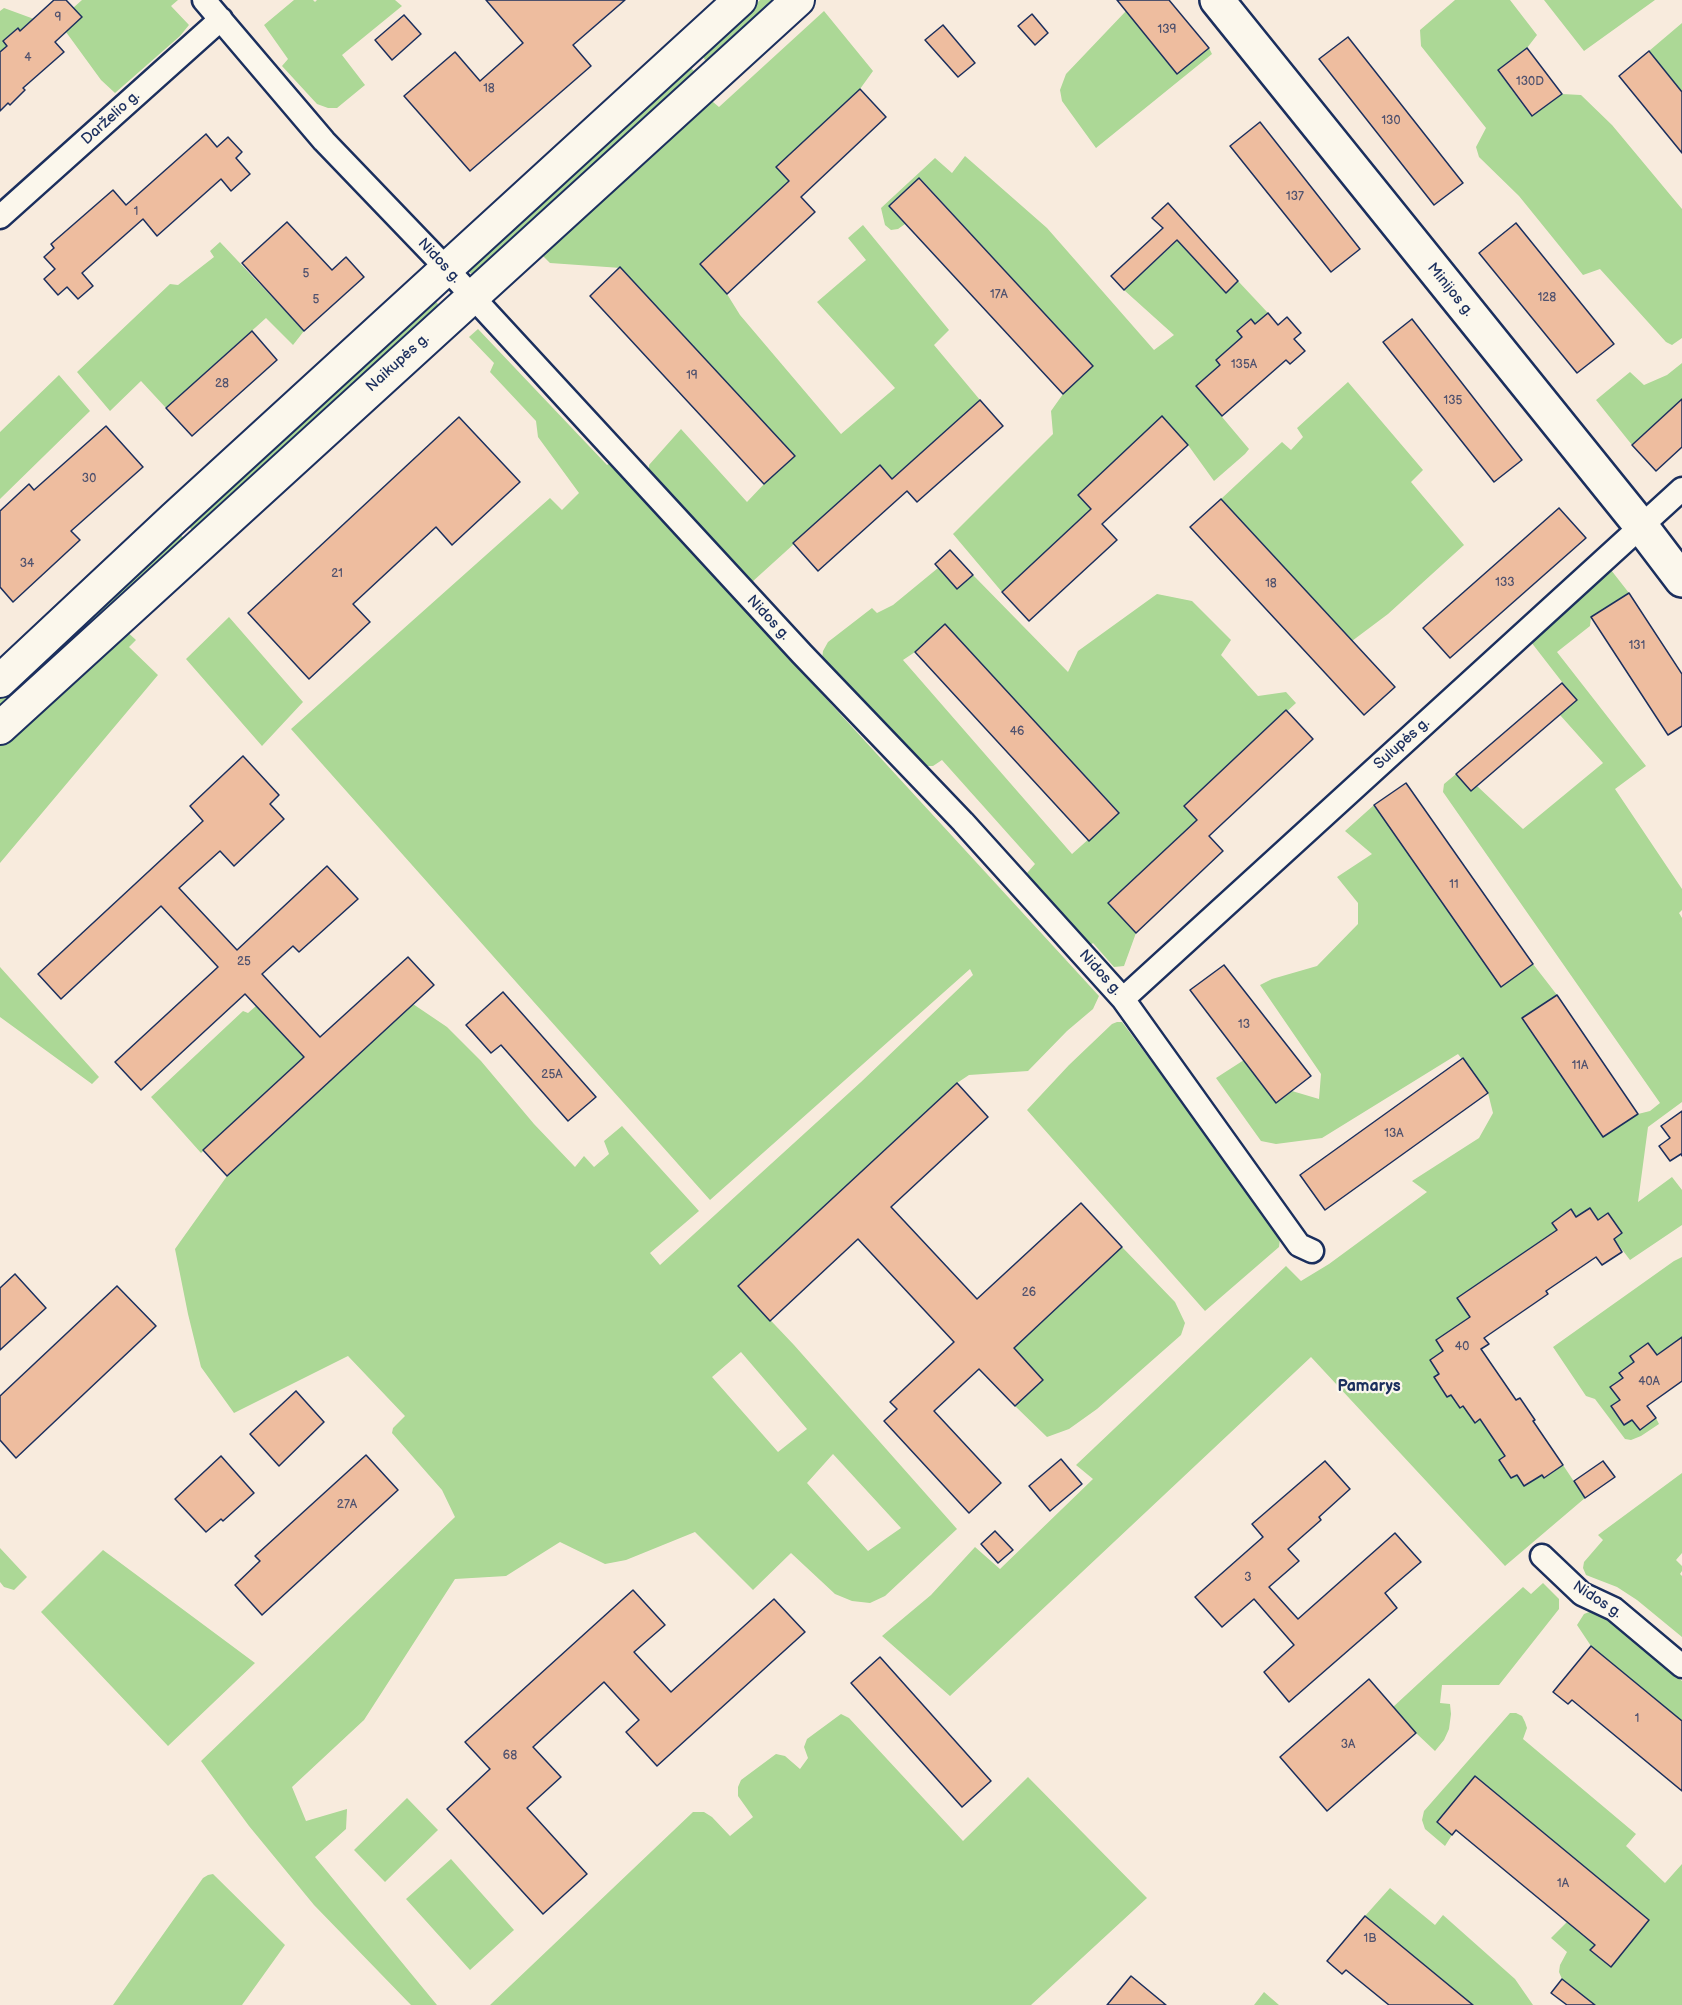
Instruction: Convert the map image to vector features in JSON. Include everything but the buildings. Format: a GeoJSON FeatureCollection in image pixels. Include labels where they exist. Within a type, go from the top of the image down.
{"type":"FeatureCollection","features":[{"type":"Feature","properties":{"kind":"main road","name":"Minijos g."},"geometry":{"type":"LineString","coordinates":[[1217,0],[1682,580]]}},
{"type":"Feature","properties":{"kind":"street","name":"Nidos g."},"geometry":{"type":"LineString","coordinates":[[204,0],[324,141],[447,268],[802,654],[963,822],[1123,999],[1299,1245],[1312,1251]]}},
{"type":"Feature","properties":{"kind":"street"},"geometry":{"type":"LineString","coordinates":[[0,681],[174,518],[740,0]]}},
{"type":"Feature","properties":{"kind":"street","name":"Naikupės g."},"geometry":{"type":"LineString","coordinates":[[0,728],[798,0]]}},
{"type":"Feature","properties":{"kind":"street","name":"Darželio g."},"geometry":{"type":"LineString","coordinates":[[0,217],[221,19]]}},
{"type":"Feature","properties":{"kind":"street","name":"Sulupės g."},"geometry":{"type":"LineString","coordinates":[[1123,999],[1682,489]]}},
{"type":"Feature","properties":{"kind":"street","name":"Nidos g."},"geometry":{"type":"LineString","coordinates":[[1542,1556],[1582,1594],[1614,1609],[1682,1666]]}},
{"type":"Feature","properties":{"kind":"green space"},"geometry":{"type":"Polygon","coordinates":[[[82,0],[178,0],[171,6],[189,25],[180,36],[115,93],[101,80],[66,32],[81,17],[73,8],[82,0]]]}},
{"type":"Feature","properties":{"kind":"green space"},"geometry":{"type":"Polygon","coordinates":[[[294,0],[313,0],[315,2],[317,0],[395,0],[402,6],[342,55],[365,85],[337,108],[317,104],[282,66],[288,59],[264,25],[294,0]]]}},
{"type":"Feature","properties":{"kind":"green space"},"geometry":{"type":"Polygon","coordinates":[[[760,0],[777,0],[708,65],[702,55],[760,0]]]}},
{"type":"Feature","properties":{"kind":"green space"},"geometry":{"type":"Polygon","coordinates":[[[1455,0],[1510,0],[1537,35],[1527,48],[1498,71],[1531,116],[1562,94],[1581,95],[1612,125],[1682,209],[1682,338],[1672,345],[1666,342],[1600,269],[1583,275],[1519,196],[1479,157],[1476,147],[1486,128],[1421,46],[1420,30],[1455,0]]]}},
{"type":"Feature","properties":{"kind":"green space"},"geometry":{"type":"Polygon","coordinates":[[[1544,0],[1655,0],[1584,51],[1544,0]]]}},
{"type":"Feature","properties":{"kind":"green space"},"geometry":{"type":"Polygon","coordinates":[[[4,8],[34,19],[20,31],[17,28],[3,41],[7,46],[0,52],[0,11],[4,8]]]}},
{"type":"Feature","properties":{"kind":"green space"},"geometry":{"type":"Polygon","coordinates":[[[824,11],[873,71],[860,89],[777,167],[789,181],[700,264],[841,434],[895,388],[817,302],[866,260],[848,238],[863,225],[949,330],[934,345],[980,400],[892,479],[880,466],[752,582],[649,470],[649,465],[681,429],[747,502],[794,456],[621,268],[550,263],[539,252],[707,97],[719,107],[824,11]]]}},
{"type":"Feature","properties":{"kind":"green space"},"geometry":{"type":"Polygon","coordinates":[[[1126,11],[1177,73],[1209,48],[1212,54],[1096,148],[1062,101],[1060,90],[1066,74],[1126,11]]]}},
{"type":"Feature","properties":{"kind":"green space"},"geometry":{"type":"Polygon","coordinates":[[[1682,23],[1682,92],[1649,51],[1682,23]]]}},
{"type":"Feature","properties":{"kind":"green space"},"geometry":{"type":"Polygon","coordinates":[[[688,65],[697,74],[475,275],[470,273],[468,270],[472,265],[688,65]]]}},
{"type":"Feature","properties":{"kind":"green space"},"geometry":{"type":"Polygon","coordinates":[[[965,156],[1047,228],[1154,350],[1174,335],[1124,290],[1191,228],[1202,242],[1190,254],[1225,292],[1238,281],[1268,313],[1255,324],[1250,319],[1237,330],[1242,337],[1216,360],[1220,365],[1196,386],[1249,449],[1245,454],[1214,481],[1188,445],[1162,417],[1078,495],[1091,509],[1002,592],[953,534],[1053,434],[1051,411],[1063,394],[1093,366],[920,178],[889,206],[905,224],[898,229],[891,230],[885,225],[881,208],[935,158],[952,173],[965,156]]]}},
{"type":"Feature","properties":{"kind":"green space"},"geometry":{"type":"Polygon","coordinates":[[[220,242],[304,331],[293,345],[266,318],[166,408],[141,381],[110,411],[77,372],[170,284],[178,285],[214,257],[210,251],[220,242]]]}},
{"type":"Feature","properties":{"kind":"green space"},"geometry":{"type":"Polygon","coordinates":[[[433,298],[442,309],[196,534],[187,525],[433,298]]]}},
{"type":"Feature","properties":{"kind":"green space"},"geometry":{"type":"Polygon","coordinates":[[[478,329],[607,465],[613,461],[730,594],[1099,996],[1093,1009],[1067,1031],[1028,1071],[969,1075],[957,1083],[738,1286],[794,1345],[957,1529],[885,1596],[870,1603],[852,1601],[835,1594],[791,1553],[753,1590],[695,1532],[626,1560],[605,1564],[560,1542],[506,1576],[455,1579],[364,1720],[292,1787],[306,1821],[347,1809],[346,1829],[315,1857],[437,2005],[411,2005],[314,1905],[249,1826],[201,1761],[455,1517],[442,1490],[392,1433],[393,1428],[405,1416],[348,1356],[234,1413],[201,1367],[175,1249],[227,1176],[413,1004],[447,1027],[481,1061],[534,1124],[575,1167],[584,1156],[594,1167],[609,1154],[604,1141],[622,1126],[699,1211],[650,1253],[660,1265],[861,1082],[973,975],[970,969],[710,1200],[291,729],[550,498],[562,510],[579,493],[538,437],[536,421],[490,372],[494,363],[469,337],[478,329]],[[741,1352],[712,1377],[778,1452],[807,1429],[741,1352]],[[833,1454],[807,1483],[868,1551],[901,1528],[833,1454]]]}},
{"type":"Feature","properties":{"kind":"green space"},"geometry":{"type":"Polygon","coordinates":[[[1682,363],[1682,399],[1632,445],[1596,400],[1630,372],[1644,385],[1667,375],[1682,363]]]}},
{"type":"Feature","properties":{"kind":"green space"},"geometry":{"type":"Polygon","coordinates":[[[59,375],[90,411],[0,499],[0,432],[59,375]]]}},
{"type":"Feature","properties":{"kind":"green space"},"geometry":{"type":"Polygon","coordinates":[[[1348,382],[1423,470],[1411,482],[1464,545],[1388,614],[1352,641],[1221,499],[1282,442],[1291,450],[1303,437],[1297,428],[1348,382]]]}},
{"type":"Feature","properties":{"kind":"green space"},"geometry":{"type":"Polygon","coordinates":[[[178,532],[187,542],[0,713],[0,695],[178,532]]]}},
{"type":"Feature","properties":{"kind":"green space"},"geometry":{"type":"Polygon","coordinates":[[[938,568],[957,589],[973,575],[1068,672],[1078,651],[1157,594],[1192,601],[1231,640],[1221,655],[1258,696],[1286,692],[1296,703],[1184,806],[1197,820],[1108,903],[1136,933],[1124,966],[1114,967],[1093,943],[1087,948],[1027,878],[1027,873],[1035,864],[942,760],[933,766],[925,766],[917,761],[822,659],[828,642],[872,608],[877,613],[893,605],[938,568]],[[945,625],[903,660],[1072,854],[1119,812],[945,625]]]}},
{"type":"Feature","properties":{"kind":"green space"},"geometry":{"type":"Polygon","coordinates":[[[1611,570],[1629,593],[1591,617],[1590,626],[1557,652],[1646,766],[1615,789],[1682,889],[1682,910],[1679,913],[1682,918],[1682,1102],[1648,1127],[1638,1202],[1672,1177],[1682,1190],[1682,1225],[1630,1260],[1614,1239],[1622,1233],[1608,1213],[1598,1220],[1590,1208],[1576,1217],[1571,1210],[1552,1223],[1557,1230],[1458,1298],[1475,1324],[1436,1340],[1443,1351],[1430,1360],[1439,1374],[1434,1378],[1447,1397],[1451,1395],[1475,1422],[1480,1419],[1505,1456],[1499,1460],[1511,1478],[1517,1475],[1525,1486],[1542,1475],[1545,1478],[1563,1465],[1585,1498],[1505,1566],[1311,1357],[950,1696],[882,1636],[931,1595],[975,1547],[1000,1569],[1093,1479],[1076,1465],[1286,1266],[1301,1281],[1329,1264],[1427,1192],[1412,1181],[1479,1138],[1493,1113],[1488,1093],[1458,1054],[1322,1138],[1276,1144],[1261,1141],[1216,1078],[1244,1060],[1276,1102],[1292,1091],[1319,1099],[1321,1074],[1260,985],[1272,979],[1317,966],[1358,924],[1358,903],[1337,877],[1372,854],[1345,831],[1374,805],[1501,987],[1533,964],[1557,995],[1522,1019],[1603,1137],[1638,1114],[1650,1111],[1660,1103],[1443,792],[1444,784],[1456,774],[1471,791],[1477,786],[1523,829],[1603,763],[1560,715],[1576,700],[1531,642],[1611,570]]]}},
{"type":"Feature","properties":{"kind":"green space"},"geometry":{"type":"Polygon","coordinates":[[[229,617],[303,702],[262,746],[186,659],[229,617]]]}},
{"type":"Feature","properties":{"kind":"green space"},"geometry":{"type":"Polygon","coordinates":[[[123,628],[136,640],[129,647],[158,675],[0,863],[0,742],[123,628]]]}},
{"type":"Feature","properties":{"kind":"green space"},"geometry":{"type":"Polygon","coordinates":[[[0,967],[99,1077],[92,1084],[0,1017],[0,967]]]}},
{"type":"Feature","properties":{"kind":"green space"},"geometry":{"type":"Polygon","coordinates":[[[256,1006],[304,1057],[201,1153],[151,1097],[243,1011],[248,1013],[256,1006]]]}},
{"type":"Feature","properties":{"kind":"green space"},"geometry":{"type":"Polygon","coordinates":[[[1122,1022],[1279,1233],[1279,1247],[1205,1311],[1027,1110],[1069,1065],[1112,1024],[1122,1022]]]}},
{"type":"Feature","properties":{"kind":"green space"},"geometry":{"type":"Polygon","coordinates":[[[1122,1247],[1175,1302],[1185,1323],[1181,1335],[1097,1409],[1069,1429],[1047,1437],[1015,1406],[1043,1380],[1014,1348],[1122,1247]]]}},
{"type":"Feature","properties":{"kind":"green space"},"geometry":{"type":"Polygon","coordinates":[[[1682,1257],[1682,1337],[1657,1355],[1648,1343],[1630,1356],[1634,1362],[1619,1372],[1623,1378],[1610,1387],[1620,1400],[1611,1407],[1624,1425],[1632,1420],[1656,1418],[1659,1424],[1641,1436],[1631,1440],[1625,1439],[1595,1399],[1586,1396],[1553,1347],[1682,1257]]]}},
{"type":"Feature","properties":{"kind":"green space"},"geometry":{"type":"Polygon","coordinates":[[[1682,1473],[1682,1553],[1676,1560],[1682,1566],[1680,1574],[1682,1576],[1682,1637],[1637,1600],[1617,1587],[1586,1575],[1583,1568],[1584,1562],[1603,1540],[1598,1535],[1682,1473]]]}},
{"type":"Feature","properties":{"kind":"green space"},"geometry":{"type":"Polygon","coordinates":[[[0,1548],[27,1577],[14,1590],[4,1587],[0,1582],[0,1548]]]}},
{"type":"Feature","properties":{"kind":"green space"},"geometry":{"type":"Polygon","coordinates":[[[103,1550],[255,1663],[168,1746],[41,1612],[103,1550]]]}},
{"type":"Feature","properties":{"kind":"green space"},"geometry":{"type":"Polygon","coordinates":[[[1543,1583],[1559,1599],[1559,1609],[1499,1685],[1442,1685],[1440,1703],[1450,1704],[1451,1714],[1449,1729],[1435,1751],[1393,1707],[1523,1587],[1531,1594],[1543,1583]]]}},
{"type":"Feature","properties":{"kind":"green space"},"geometry":{"type":"Polygon","coordinates":[[[1592,1611],[1609,1618],[1682,1681],[1682,1721],[1591,1646],[1577,1625],[1584,1614],[1592,1611]]]}},
{"type":"Feature","properties":{"kind":"green space"},"geometry":{"type":"Polygon","coordinates":[[[1510,1713],[1522,1716],[1525,1722],[1527,1728],[1523,1739],[1636,1834],[1626,1846],[1665,1883],[1682,1864],[1682,2005],[1591,2005],[1592,2003],[1562,1979],[1559,1972],[1560,1965],[1567,1952],[1551,1938],[1567,1922],[1575,1929],[1581,1922],[1601,1938],[1591,1951],[1611,1967],[1649,1920],[1475,1777],[1437,1822],[1452,1835],[1445,1846],[1425,1829],[1422,1820],[1424,1811],[1510,1713]]]}},
{"type":"Feature","properties":{"kind":"green space"},"geometry":{"type":"Polygon","coordinates":[[[841,1714],[849,1718],[963,1841],[1028,1777],[1147,1898],[1031,2005],[490,2005],[693,1812],[704,1812],[712,1817],[730,1836],[753,1817],[738,1796],[741,1780],[776,1754],[785,1756],[800,1769],[808,1758],[804,1747],[807,1739],[841,1714]]]}},
{"type":"Feature","properties":{"kind":"green space"},"geometry":{"type":"Polygon","coordinates":[[[407,1798],[438,1830],[385,1882],[354,1850],[407,1798]]]}},
{"type":"Feature","properties":{"kind":"green space"},"geometry":{"type":"Polygon","coordinates":[[[451,1859],[514,1930],[470,1970],[406,1899],[451,1859]]]}},
{"type":"Feature","properties":{"kind":"green space"},"geometry":{"type":"Polygon","coordinates":[[[213,1874],[285,1945],[242,2005],[113,2005],[203,1878],[213,1874]]]}},
{"type":"Feature","properties":{"kind":"green space"},"geometry":{"type":"Polygon","coordinates":[[[1390,1888],[1435,1925],[1443,1915],[1515,1979],[1533,2005],[1473,2005],[1365,1916],[1390,1888]]]}},
{"type":"Feature","properties":{"kind":"green space"},"geometry":{"type":"Polygon","coordinates":[[[1264,1992],[1279,2005],[1254,2005],[1264,1992]]]}},
{"type":"Feature","properties":{"kind":"district","name":"Pamarys"},"geometry":{"type":"Point","coordinates":[1369,1387]}}]}
